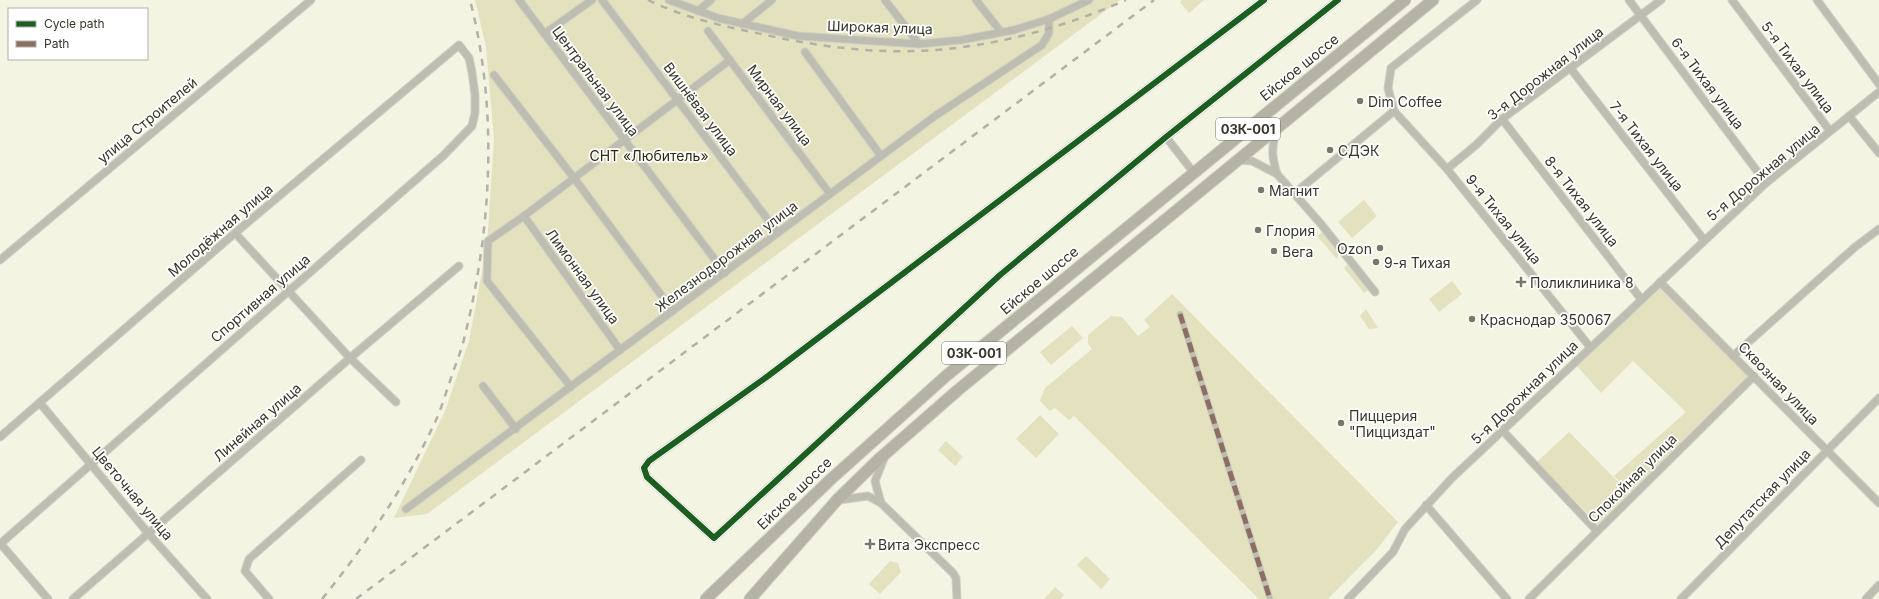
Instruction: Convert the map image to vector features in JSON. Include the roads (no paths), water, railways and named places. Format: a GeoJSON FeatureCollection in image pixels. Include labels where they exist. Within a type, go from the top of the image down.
{"type":"FeatureCollection","features":[{"type":"Feature","properties":{"kind":"main road","name":"Ейское шоссе"},"geometry":{"type":"LineString","coordinates":[[706,599],[884,430],[969,357],[1405,0]]}},
{"type":"Feature","properties":{"kind":"main road","name":"03К-001"},"geometry":{"type":"LineString","coordinates":[[750,599],[837,500],[888,451],[964,385],[1433,0]]}},
{"type":"Feature","properties":{"kind":"street","name":"улица Строителей"},"geometry":{"type":"LineString","coordinates":[[0,260],[311,0]]}},
{"type":"Feature","properties":{"kind":"street","name":"Центральная улица"},"geometry":{"type":"LineString","coordinates":[[519,0],[725,273]]}},
{"type":"Feature","properties":{"kind":"street"},"geometry":{"type":"LineString","coordinates":[[544,34],[592,0]]}},
{"type":"Feature","properties":{"kind":"street","name":"Вишнёвая улица"},"geometry":{"type":"LineString","coordinates":[[602,0],[778,233]]}},
{"type":"Feature","properties":{"kind":"street","name":"Широкая улица"},"geometry":{"type":"LineString","coordinates":[[669,0],[698,11],[742,24],[798,36],[919,44],[961,40],[1014,30],[1049,19],[1072,3],[1089,0]]}},
{"type":"Feature","properties":{"kind":"street"},"geometry":{"type":"LineString","coordinates":[[698,11],[710,0]]}},
{"type":"Feature","properties":{"kind":"street"},"geometry":{"type":"LineString","coordinates":[[742,24],[772,0]]}},
{"type":"Feature","properties":{"kind":"street"},"geometry":{"type":"LineString","coordinates":[[885,0],[919,44]]}},
{"type":"Feature","properties":{"kind":"street"},"geometry":{"type":"LineString","coordinates":[[976,0],[1001,32]]}},
{"type":"Feature","properties":{"kind":"street"},"geometry":{"type":"LineString","coordinates":[[1264,0],[768,376],[649,461],[644,468],[647,477],[714,538],[1000,276],[1166,137],[1338,0]]}},
{"type":"Feature","properties":{"kind":"street"},"geometry":{"type":"LineString","coordinates":[[1295,194],[1394,111],[1388,88],[1391,68],[1477,0]]}},
{"type":"Feature","properties":{"kind":"street","name":"6-я Тихая улица"},"geometry":{"type":"LineString","coordinates":[[1629,0],[1766,183]]}},
{"type":"Feature","properties":{"kind":"street","name":"3-я Дорожная улица"},"geometry":{"type":"LineString","coordinates":[[1447,169],[1476,145],[1502,119],[1571,69],[1661,0]]}},
{"type":"Feature","properties":{"kind":"street","name":"5-я Тихая улица"},"geometry":{"type":"LineString","coordinates":[[1732,0],[1830,131]]}},
{"type":"Feature","properties":{"kind":"street"},"geometry":{"type":"LineString","coordinates":[[1817,0],[1879,84]]}},
{"type":"Feature","properties":{"kind":"street","name":"Железнодорожная улица"},"geometry":{"type":"LineString","coordinates":[[406,509],[516,429],[935,116],[1042,45],[1049,33],[1049,19]]}},
{"type":"Feature","properties":{"kind":"street","name":"Мирная улица"},"geometry":{"type":"LineString","coordinates":[[708,31],[830,194]]}},
{"type":"Feature","properties":{"kind":"street","name":"Молодёжная улица"},"geometry":{"type":"LineString","coordinates":[[0,437],[235,233],[459,45]]}},
{"type":"Feature","properties":{"kind":"street","name":"Спортивная улица"},"geometry":{"type":"LineString","coordinates":[[0,544],[444,155],[472,126],[475,95],[472,72],[469,58],[459,45]]}},
{"type":"Feature","properties":{"kind":"street"},"geometry":{"type":"LineString","coordinates":[[804,52],[881,156]]}},
{"type":"Feature","properties":{"kind":"street"},"geometry":{"type":"LineString","coordinates":[[571,387],[487,281],[488,241],[524,216],[730,60]]}},
{"type":"Feature","properties":{"kind":"street","name":"7-я Тихая улица"},"geometry":{"type":"LineString","coordinates":[[1571,69],[1704,240]]}},
{"type":"Feature","properties":{"kind":"street"},"geometry":{"type":"LineString","coordinates":[[494,75],[574,178],[673,311]]}},
{"type":"Feature","properties":{"kind":"street","name":"5-я Дорожная улица"},"geometry":{"type":"LineString","coordinates":[[1348,599],[1393,552],[1405,529],[1452,478],[1766,183],[1879,92]]}},
{"type":"Feature","properties":{"kind":"street","name":"9-я Тихая улица"},"geometry":{"type":"LineString","coordinates":[[1394,111],[1447,169],[1590,347]]}},
{"type":"Feature","properties":{"kind":"street"},"geometry":{"type":"LineString","coordinates":[[1849,116],[1879,153]]}},
{"type":"Feature","properties":{"kind":"street","name":"8-я Тихая улица"},"geometry":{"type":"LineString","coordinates":[[1502,119],[1641,300]]}},
{"type":"Feature","properties":{"kind":"street"},"geometry":{"type":"LineString","coordinates":[[1276,128],[1272,148],[1272,158],[1277,174]]}},
{"type":"Feature","properties":{"kind":"street"},"geometry":{"type":"LineString","coordinates":[[1166,137],[1194,173]]}},
{"type":"Feature","properties":{"kind":"street"},"geometry":{"type":"LineString","coordinates":[[1237,160],[1252,161],[1277,174],[1375,292]]}},
{"type":"Feature","properties":{"kind":"street","name":"Лимонная улица"},"geometry":{"type":"LineString","coordinates":[[524,216],[620,350]]}},
{"type":"Feature","properties":{"kind":"street"},"geometry":{"type":"LineString","coordinates":[[1733,356],[1855,247],[1879,229]]}},
{"type":"Feature","properties":{"kind":"street"},"geometry":{"type":"LineString","coordinates":[[235,233],[350,358],[396,402]]}},
{"type":"Feature","properties":{"kind":"street","name":"Линейная улица"},"geometry":{"type":"LineString","coordinates":[[73,599],[458,266]]}},
{"type":"Feature","properties":{"kind":"street","name":"Сквозная улица"},"geometry":{"type":"LineString","coordinates":[[1660,282],[1879,503]]}},
{"type":"Feature","properties":{"kind":"street"},"geometry":{"type":"LineString","coordinates":[[1180,314],[1270,599]]}},
{"type":"Feature","properties":{"kind":"street","name":"Спокойная улица"},"geometry":{"type":"LineString","coordinates":[[1529,599],[1754,376]]}},
{"type":"Feature","properties":{"kind":"street"},"geometry":{"type":"LineString","coordinates":[[483,386],[516,429]]}},
{"type":"Feature","properties":{"kind":"street","name":"Депутатская улица"},"geometry":{"type":"LineString","coordinates":[[1681,599],[1826,450],[1879,398]]}},
{"type":"Feature","properties":{"kind":"street","name":"Цветочная улица"},"geometry":{"type":"LineString","coordinates":[[40,403],[148,533],[207,599]]}},
{"type":"Feature","properties":{"kind":"street"},"geometry":{"type":"LineString","coordinates":[[1503,431],[1597,531]]}},
{"type":"Feature","properties":{"kind":"street"},"geometry":{"type":"LineString","coordinates":[[881,502],[875,480],[888,451]]}},
{"type":"Feature","properties":{"kind":"street"},"geometry":{"type":"LineString","coordinates":[[269,599],[245,571],[249,559],[361,460]]}},
{"type":"Feature","properties":{"kind":"street"},"geometry":{"type":"LineString","coordinates":[[837,500],[868,496],[881,502],[953,573],[956,578],[957,599]]}},
{"type":"Feature","properties":{"kind":"street"},"geometry":{"type":"LineString","coordinates":[[1426,505],[1507,599]]}},
{"type":"Feature","properties":{"kind":"street"},"geometry":{"type":"LineString","coordinates":[[0,544],[48,599]]}},
{"type":"Feature","properties":{"kind":"street"},"geometry":{"type":"LineString","coordinates":[[1866,599],[1879,585]]}},
{"type":"Feature","properties":{"kind":"railway"},"geometry":{"type":"LineString","coordinates":[[322,599],[355,557],[385,513],[412,468],[438,415],[464,340],[481,252],[486,210],[488,168],[488,125],[485,83],[479,41],[470,0]]}},
{"type":"Feature","properties":{"kind":"railway"},"geometry":{"type":"LineString","coordinates":[[648,0],[673,11],[726,26],[813,44],[874,51],[915,51],[996,42],[1023,36],[1075,20],[1126,0]]}},
{"type":"Feature","properties":{"kind":"railway"},"geometry":{"type":"LineString","coordinates":[[356,599],[1154,0]]}},
{"type":"Feature","properties":{"kind":"place","name":"Dim Coffee"},"geometry":{"type":"Point","coordinates":[1360,101]}},
{"type":"Feature","properties":{"kind":"place","name":"СДЭК"},"geometry":{"type":"Point","coordinates":[1330,150]}},
{"type":"Feature","properties":{"kind":"place","name":"Магнит"},"geometry":{"type":"Point","coordinates":[1261,190]}},
{"type":"Feature","properties":{"kind":"place","name":"Глория"},"geometry":{"type":"Point","coordinates":[1258,230]}},
{"type":"Feature","properties":{"kind":"place","name":"Ozon"},"geometry":{"type":"Point","coordinates":[1380,248]}},
{"type":"Feature","properties":{"kind":"place","name":"Вега"},"geometry":{"type":"Point","coordinates":[1274,251]}},
{"type":"Feature","properties":{"kind":"place","name":"9-я Тихая"},"geometry":{"type":"Point","coordinates":[1376,262]}},
{"type":"Feature","properties":{"kind":"place","name":"Поликлиника 8"},"geometry":{"type":"Point","coordinates":[1521,282]}},
{"type":"Feature","properties":{"kind":"place","name":"Краснодар 350067"},"geometry":{"type":"Point","coordinates":[1472,319]}},
{"type":"Feature","properties":{"kind":"place","name":"Пиццерия \"Пицциздат\""},"geometry":{"type":"Point","coordinates":[1341,423]}},
{"type":"Feature","properties":{"kind":"place","name":"Вита Экспресс"},"geometry":{"type":"Point","coordinates":[870,544]}},
{"type":"Feature","properties":{"kind":"park label","name":"СНТ «Любитель»"},"geometry":{"type":"Point","coordinates":[649,155]}}]}
